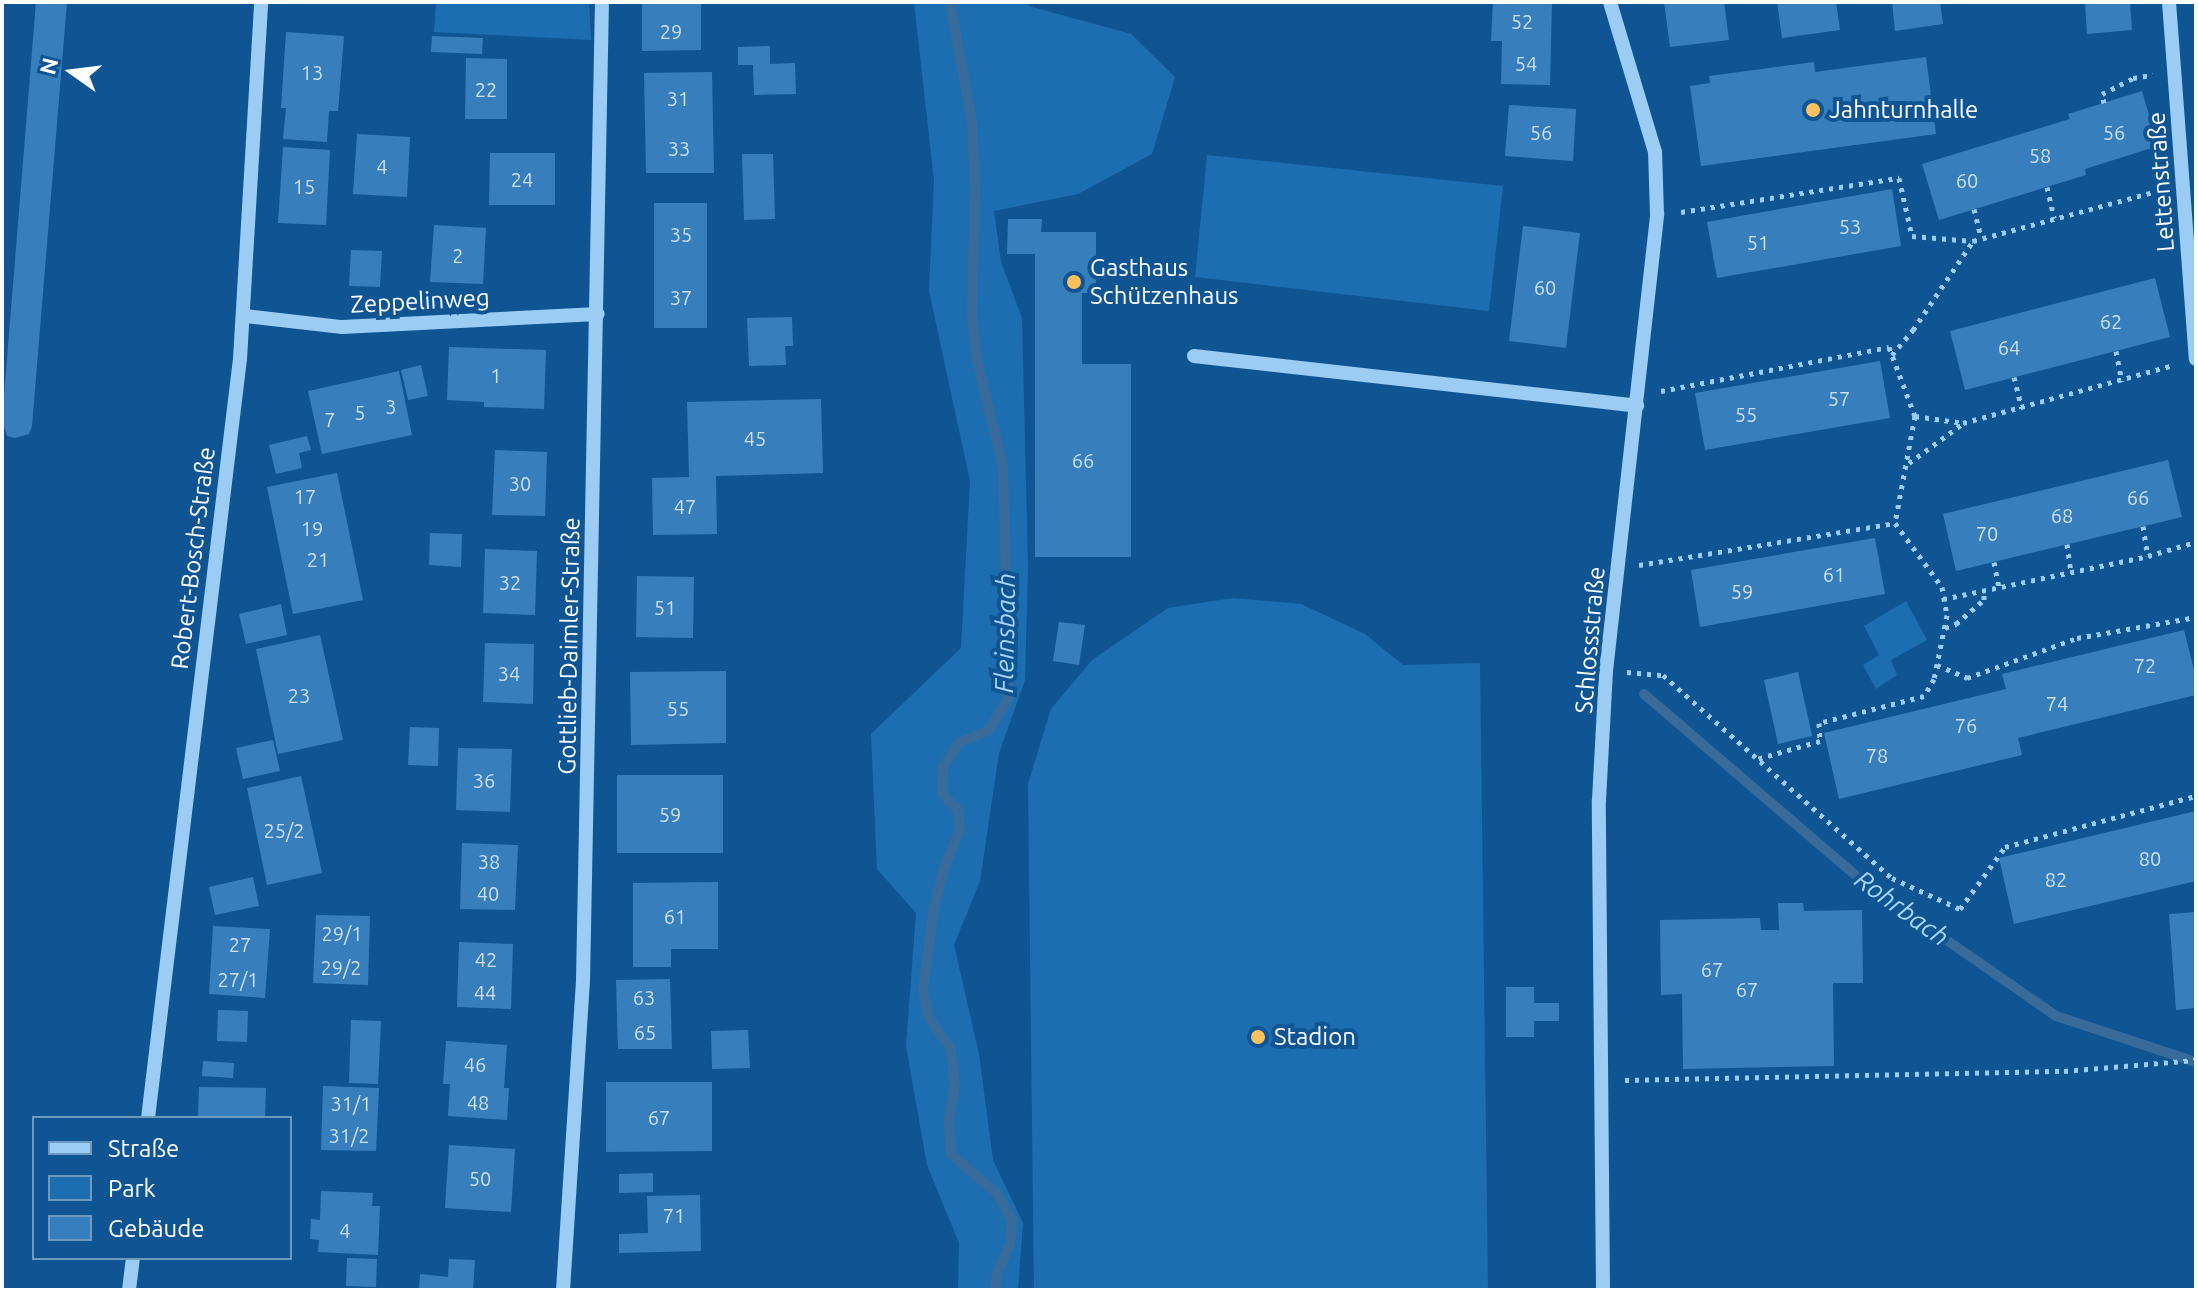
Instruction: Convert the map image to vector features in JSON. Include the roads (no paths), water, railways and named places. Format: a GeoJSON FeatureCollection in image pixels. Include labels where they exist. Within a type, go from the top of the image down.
{"type":"FeatureCollection","features":[{"type":"Feature","properties":{"kind":"street","name":"Robert-Bosch-Straße"},"geometry":{"type":"LineString","coordinates":[[148,1116],[245,316],[261,2]]}},
{"type":"Feature","properties":{"kind":"street","name":"Gottlieb-Daimler-Straße"},"geometry":{"type":"LineString","coordinates":[[563,1290],[583,981],[602,2]]}},
{"type":"Feature","properties":{"kind":"street","name":"Schlossstraße"},"geometry":{"type":"LineString","coordinates":[[1603,1290],[1599,800],[1606,671],[1657,214],[1655,152],[1610,2]]}},
{"type":"Feature","properties":{"kind":"street","name":"Lettenstraße"},"geometry":{"type":"LineString","coordinates":[[2169,2],[2174,72],[2190,186],[2196,358]]}},
{"type":"Feature","properties":{"kind":"street","name":"Zeppelinweg"},"geometry":{"type":"LineString","coordinates":[[245,316],[342,327],[598,314]]}},
{"type":"Feature","properties":{"kind":"street"},"geometry":{"type":"LineString","coordinates":[[1194,356],[1637,401]]}},
{"type":"Feature","properties":{"kind":"street"},"geometry":{"type":"LineString","coordinates":[[129,1290],[133,1260]]}},
{"type":"Feature","properties":{"kind":"waterway","name":"Fleinsbach"},"geometry":{"type":"LineString","coordinates":[[950,2],[972,122],[975,189],[972,316],[977,361],[1003,466],[1009,697],[989,730],[959,743],[943,767],[942,793],[958,810],[960,830],[944,868],[934,908],[923,990],[929,1018],[951,1049],[955,1085],[949,1120],[951,1154],[997,1194],[1012,1220],[1010,1244],[997,1273],[995,1290]]}},
{"type":"Feature","properties":{"kind":"waterway","name":"Rohrbach"},"geometry":{"type":"LineString","coordinates":[[1644,694],[1866,884],[2056,1016],[2196,1062]]}},
{"type":"Feature","properties":{"kind":"place","name":"Jahnturnhalle"},"geometry":{"type":"Point","coordinates":[1813,110]}},
{"type":"Feature","properties":{"kind":"place","name":"Gasthaus Schützenhaus"},"geometry":{"type":"Point","coordinates":[1074,282]}},
{"type":"Feature","properties":{"kind":"place","name":"Stadion"},"geometry":{"type":"Point","coordinates":[1258,1037]}}]}
